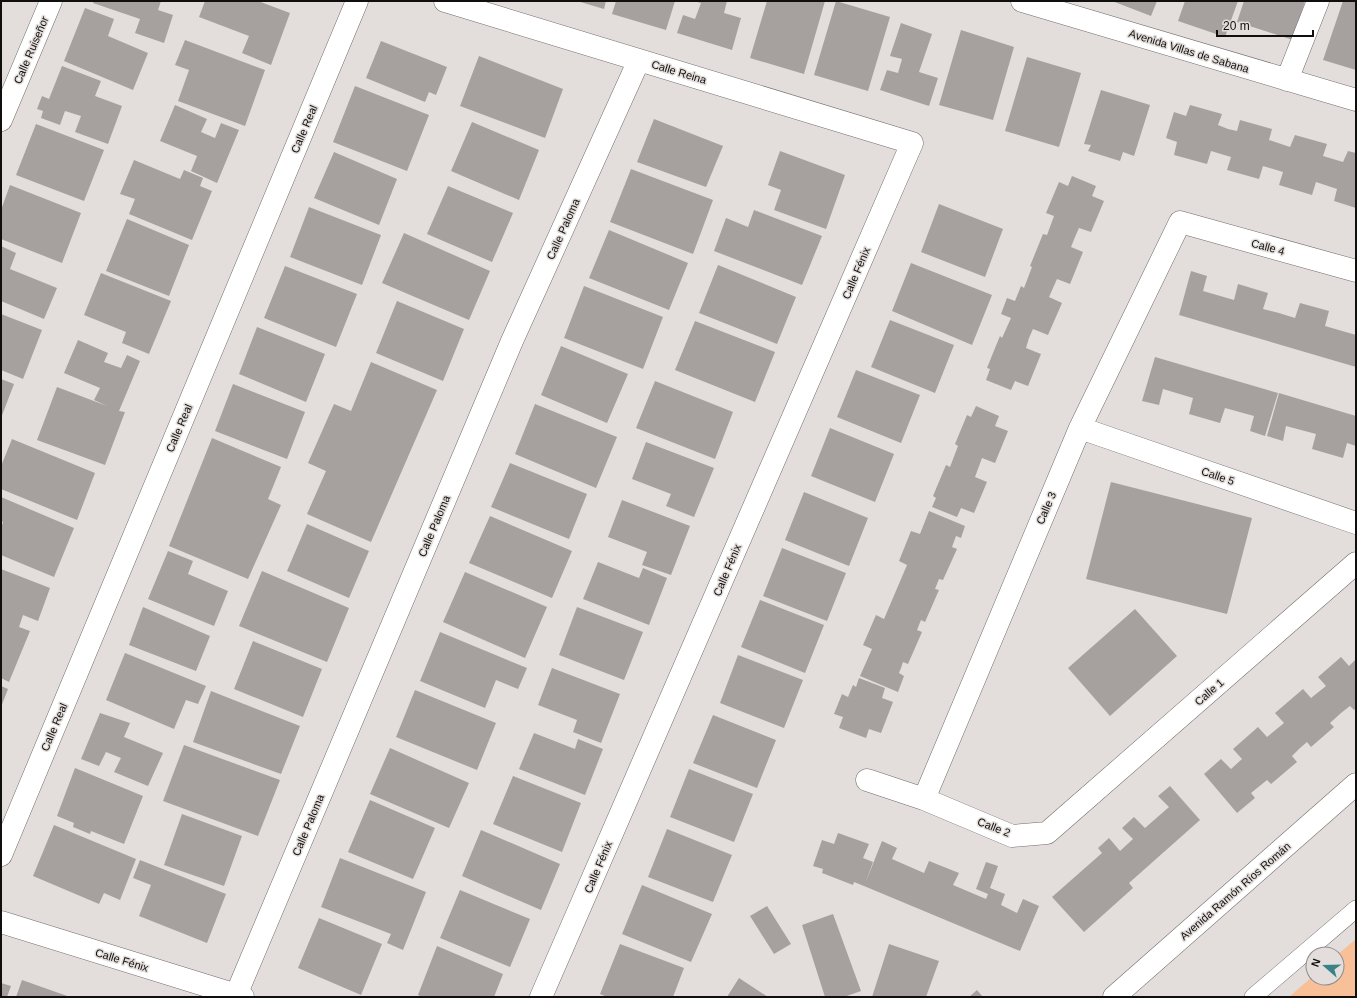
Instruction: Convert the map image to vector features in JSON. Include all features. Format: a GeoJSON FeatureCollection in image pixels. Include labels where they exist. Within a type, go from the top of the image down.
{"type":"FeatureCollection","features":[{"type":"Feature","properties":{"kind":"street","name":"Calle Ruiseñor"},"geometry":{"type":"LineString","coordinates":[[1,120],[51,1]]}},
{"type":"Feature","properties":{"kind":"street","name":"Calle Real"},"geometry":{"type":"LineString","coordinates":[[1,855],[357,1]]}},
{"type":"Feature","properties":{"kind":"street","name":"Calle Reina"},"geometry":{"type":"LineString","coordinates":[[445,1],[912,143]]}},
{"type":"Feature","properties":{"kind":"street","name":"Avenida Villas de Sabana"},"geometry":{"type":"LineString","coordinates":[[1022,1],[1356,100]]}},
{"type":"Feature","properties":{"kind":"street"},"geometry":{"type":"LineString","coordinates":[[1287,80],[1318,1]]}},
{"type":"Feature","properties":{"kind":"street","name":"Calle Paloma"},"geometry":{"type":"LineString","coordinates":[[240,996],[512,341],[639,60]]}},
{"type":"Feature","properties":{"kind":"street","name":"Calle Fénix"},"geometry":{"type":"LineString","coordinates":[[542,997],[912,143]]}},
{"type":"Feature","properties":{"kind":"street","name":"Calle 4"},"geometry":{"type":"LineString","coordinates":[[1180,222],[1356,271]]}},
{"type":"Feature","properties":{"kind":"street","name":"Calle 3"},"geometry":{"type":"LineString","coordinates":[[924,799],[1080,428],[1180,222]]}},
{"type":"Feature","properties":{"kind":"street","name":"Calle 5"},"geometry":{"type":"LineString","coordinates":[[1080,428],[1356,523]]}},
{"type":"Feature","properties":{"kind":"street","name":"Calle 1"},"geometry":{"type":"LineString","coordinates":[[1062,820],[1356,563]]}},
{"type":"Feature","properties":{"kind":"street","name":"Calle 2"},"geometry":{"type":"LineString","coordinates":[[867,780],[924,799],[1012,836],[1047,833],[1062,820]]}},
{"type":"Feature","properties":{"kind":"street","name":"Avenida Ramón Ríos Román"},"geometry":{"type":"LineString","coordinates":[[1114,997],[1356,784]]}},
{"type":"Feature","properties":{"kind":"street","name":"Calle Fénix"},"geometry":{"type":"LineString","coordinates":[[1,922],[240,996]]}},
{"type":"Feature","properties":{"kind":"lane"},"geometry":{"type":"LineString","coordinates":[[1253,997],[1356,909]]}},
{"type":"Feature","properties":{"kind":"shaded area"},"geometry":{"type":"Polygon","coordinates":[[[1356,939],[1356,997],[1289,997],[1305,983],[1305,986],[1345,986],[1345,948],[1356,939]]]}},
{"type":"Feature","properties":{"kind":"building"},"geometry":{"type":"Polygon","coordinates":[[[94,1],[161,1],[158,10],[173,15],[164,43],[135,33],[140,19],[93,3],[94,1]]]}},
{"type":"Feature","properties":{"kind":"building"},"geometry":{"type":"Polygon","coordinates":[[[205,1],[258,1],[290,13],[271,65],[242,53],[249,36],[199,17],[205,1]]]}},
{"type":"Feature","properties":{"kind":"building"},"geometry":{"type":"Polygon","coordinates":[[[577,1],[606,1],[604,9],[577,1]]]}},
{"type":"Feature","properties":{"kind":"building"},"geometry":{"type":"Polygon","coordinates":[[[616,1],[675,1],[666,30],[612,14],[616,1]]]}},
{"type":"Feature","properties":{"kind":"building"},"geometry":{"type":"Polygon","coordinates":[[[694,1],[727,1],[724,13],[741,18],[732,50],[677,33],[683,15],[695,19],[701,3],[694,1]]]}},
{"type":"Feature","properties":{"kind":"building"},"geometry":{"type":"Polygon","coordinates":[[[767,1],[825,1],[804,74],[750,58],[767,1]]]}},
{"type":"Feature","properties":{"kind":"building"},"geometry":{"type":"Polygon","coordinates":[[[836,1],[890,17],[868,91],[814,75],[836,1]]]}},
{"type":"Feature","properties":{"kind":"building"},"geometry":{"type":"Polygon","coordinates":[[[1112,1],[1157,1],[1151,16],[1112,1]]]}},
{"type":"Feature","properties":{"kind":"building"},"geometry":{"type":"Polygon","coordinates":[[[1185,1],[1238,1],[1225,37],[1178,21],[1185,1]]]}},
{"type":"Feature","properties":{"kind":"building"},"geometry":{"type":"Polygon","coordinates":[[[1244,1],[1305,1],[1293,40],[1237,22],[1244,1]]]}},
{"type":"Feature","properties":{"kind":"building"},"geometry":{"type":"Polygon","coordinates":[[[1343,1],[1356,1],[1356,70],[1323,60],[1343,1]]]}},
{"type":"Feature","properties":{"kind":"building"},"geometry":{"type":"Polygon","coordinates":[[[85,8],[114,19],[108,36],[148,53],[133,90],[64,61],[85,8]]]}},
{"type":"Feature","properties":{"kind":"building"},"geometry":{"type":"Polygon","coordinates":[[[901,23],[932,34],[919,72],[938,78],[929,106],[880,90],[887,70],[898,73],[902,59],[890,56],[901,23]]]}},
{"type":"Feature","properties":{"kind":"building"},"geometry":{"type":"Polygon","coordinates":[[[961,30],[1014,47],[993,120],[939,105],[961,30]]]}},
{"type":"Feature","properties":{"kind":"building"},"geometry":{"type":"Polygon","coordinates":[[[185,40],[265,70],[245,126],[178,101],[189,70],[175,65],[185,40]]]}},
{"type":"Feature","properties":{"kind":"building"},"geometry":{"type":"Polygon","coordinates":[[[381,41],[447,67],[436,95],[429,92],[425,102],[366,78],[381,41]]]}},
{"type":"Feature","properties":{"kind":"building"},"geometry":{"type":"Polygon","coordinates":[[[479,56],[563,89],[545,138],[460,106],[479,56]]]}},
{"type":"Feature","properties":{"kind":"building"},"geometry":{"type":"Polygon","coordinates":[[[1027,57],[1081,73],[1059,147],[1005,131],[1027,57]]]}},
{"type":"Feature","properties":{"kind":"building"},"geometry":{"type":"Polygon","coordinates":[[[62,66],[101,81],[95,96],[122,106],[108,144],[75,132],[81,116],[65,111],[60,125],[41,118],[43,111],[37,109],[42,96],[49,99],[62,66]]]}},
{"type":"Feature","properties":{"kind":"building"},"geometry":{"type":"Polygon","coordinates":[[[355,86],[429,115],[407,171],[333,142],[355,86]]]}},
{"type":"Feature","properties":{"kind":"building"},"geometry":{"type":"Polygon","coordinates":[[[1101,90],[1150,105],[1134,156],[1123,152],[1120,161],[1088,151],[1091,145],[1084,144],[1101,90]]]}},
{"type":"Feature","properties":{"kind":"building"},"geometry":{"type":"Polygon","coordinates":[[[175,105],[207,119],[201,132],[215,138],[221,123],[239,130],[217,183],[191,171],[197,156],[160,141],[175,105]]]}},
{"type":"Feature","properties":{"kind":"building"},"geometry":{"type":"Polygon","coordinates":[[[1190,105],[1222,114],[1218,125],[1228,129],[1237,131],[1240,120],[1272,129],[1269,140],[1290,147],[1295,135],[1327,144],[1323,156],[1343,162],[1348,151],[1356,153],[1356,208],[1334,201],[1337,189],[1316,182],[1312,195],[1279,185],[1283,172],[1263,166],[1259,179],[1227,170],[1231,157],[1211,151],[1207,164],[1174,155],[1177,142],[1166,138],[1174,112],[1186,116],[1190,105]]]}},
{"type":"Feature","properties":{"kind":"building"},"geometry":{"type":"Polygon","coordinates":[[[654,119],[723,146],[706,187],[637,162],[654,119]]]}},
{"type":"Feature","properties":{"kind":"building"},"geometry":{"type":"Polygon","coordinates":[[[472,122],[539,150],[519,200],[451,171],[472,122]]]}},
{"type":"Feature","properties":{"kind":"building"},"geometry":{"type":"Polygon","coordinates":[[[36,124],[104,150],[84,201],[16,175],[36,124]]]}},
{"type":"Feature","properties":{"kind":"building"},"geometry":{"type":"Polygon","coordinates":[[[780,151],[845,175],[826,229],[774,210],[781,190],[768,185],[780,151]]]}},
{"type":"Feature","properties":{"kind":"building"},"geometry":{"type":"Polygon","coordinates":[[[334,152],[397,179],[379,225],[314,198],[334,152]]]}},
{"type":"Feature","properties":{"kind":"building"},"geometry":{"type":"Polygon","coordinates":[[[134,160],[180,179],[184,170],[203,178],[200,186],[212,191],[192,240],[129,214],[135,199],[120,194],[134,160]]]}},
{"type":"Feature","properties":{"kind":"building"},"geometry":{"type":"Polygon","coordinates":[[[631,169],[713,200],[693,254],[610,222],[631,169]]]}},
{"type":"Feature","properties":{"kind":"building"},"geometry":{"type":"Polygon","coordinates":[[[1072,176],[1096,186],[1092,196],[1104,201],[1091,232],[1079,228],[1075,237],[1071,247],[1083,252],[1070,284],[1057,279],[1049,297],[1062,303],[1048,335],[1033,329],[1029,338],[1026,348],[1041,354],[1028,386],[1015,381],[1011,390],[986,380],[990,369],[987,368],[993,353],[1000,336],[1002,338],[1011,318],[1001,314],[1007,298],[1015,301],[1021,286],[1024,288],[1032,267],[1030,266],[1043,234],[1047,235],[1054,216],[1046,213],[1059,182],[1068,186],[1072,176]]]}},
{"type":"Feature","properties":{"kind":"building"},"geometry":{"type":"Polygon","coordinates":[[[10,185],[81,213],[62,263],[1,239],[1,210],[10,185]]]}},
{"type":"Feature","properties":{"kind":"building"},"geometry":{"type":"Polygon","coordinates":[[[448,186],[513,213],[492,262],[427,234],[448,186]]]}},
{"type":"Feature","properties":{"kind":"building"},"geometry":{"type":"Polygon","coordinates":[[[939,204],[1003,229],[985,277],[921,252],[939,204]]]}},
{"type":"Feature","properties":{"kind":"building"},"geometry":{"type":"Polygon","coordinates":[[[309,207],[381,235],[362,285],[290,257],[309,207]]]}},
{"type":"Feature","properties":{"kind":"building"},"geometry":{"type":"Polygon","coordinates":[[[754,210],[822,236],[802,285],[714,251],[726,218],[748,227],[754,210]]]}},
{"type":"Feature","properties":{"kind":"building"},"geometry":{"type":"Polygon","coordinates":[[[127,219],[189,245],[169,296],[106,271],[127,219]]]}},
{"type":"Feature","properties":{"kind":"building"},"geometry":{"type":"Polygon","coordinates":[[[609,230],[688,263],[669,310],[589,278],[609,230]]]}},
{"type":"Feature","properties":{"kind":"building"},"geometry":{"type":"Polygon","coordinates":[[[404,233],[490,271],[469,320],[382,283],[404,233]]]}},
{"type":"Feature","properties":{"kind":"building"},"geometry":{"type":"Polygon","coordinates":[[[1,246],[16,253],[10,269],[57,288],[44,319],[1,301],[1,246]]]}},
{"type":"Feature","properties":{"kind":"building"},"geometry":{"type":"Polygon","coordinates":[[[911,263],[992,295],[972,345],[892,311],[911,263]]]}},
{"type":"Feature","properties":{"kind":"building"},"geometry":{"type":"Polygon","coordinates":[[[718,265],[796,297],[777,344],[699,313],[718,265]]]}},
{"type":"Feature","properties":{"kind":"building"},"geometry":{"type":"Polygon","coordinates":[[[285,266],[357,294],[336,347],[264,318],[285,266]]]}},
{"type":"Feature","properties":{"kind":"building"},"geometry":{"type":"Polygon","coordinates":[[[1191,271],[1207,276],[1203,291],[1234,300],[1238,284],[1268,293],[1263,309],[1295,318],[1300,303],[1329,311],[1325,326],[1356,335],[1356,367],[1179,315],[1191,271]]]}},
{"type":"Feature","properties":{"kind":"building"},"geometry":{"type":"Polygon","coordinates":[[[101,273],[171,301],[149,354],[122,343],[126,332],[84,315],[101,273]]]}},
{"type":"Feature","properties":{"kind":"building"},"geometry":{"type":"Polygon","coordinates":[[[584,286],[663,317],[643,369],[564,338],[584,286]]]}},
{"type":"Feature","properties":{"kind":"building"},"geometry":{"type":"Polygon","coordinates":[[[397,301],[464,329],[443,381],[376,353],[397,301]]]}},
{"type":"Feature","properties":{"kind":"building"},"geometry":{"type":"Polygon","coordinates":[[[1,314],[42,330],[23,379],[1,370],[1,314]]]}},
{"type":"Feature","properties":{"kind":"building"},"geometry":{"type":"Polygon","coordinates":[[[890,320],[954,345],[935,393],[871,367],[890,320]]]}},
{"type":"Feature","properties":{"kind":"building"},"geometry":{"type":"Polygon","coordinates":[[[695,321],[775,352],[755,402],[675,370],[695,321]]]}},
{"type":"Feature","properties":{"kind":"building"},"geometry":{"type":"Polygon","coordinates":[[[257,327],[325,354],[306,402],[239,374],[257,327]]]}},
{"type":"Feature","properties":{"kind":"building"},"geometry":{"type":"Polygon","coordinates":[[[78,340],[108,353],[104,362],[121,368],[127,355],[140,361],[119,411],[125,412],[105,465],[37,440],[57,387],[107,406],[94,400],[100,388],[64,373],[78,340]]]}},
{"type":"Feature","properties":{"kind":"building"},"geometry":{"type":"Polygon","coordinates":[[[561,346],[628,374],[607,423],[541,395],[561,346]]]}},
{"type":"Feature","properties":{"kind":"building"},"geometry":{"type":"Polygon","coordinates":[[[1155,357],[1278,393],[1265,436],[1250,431],[1254,416],[1225,408],[1220,423],[1189,414],[1193,398],[1163,389],[1159,405],[1142,401],[1155,357]]]}},
{"type":"Feature","properties":{"kind":"building"},"geometry":{"type":"Polygon","coordinates":[[[371,362],[437,390],[371,542],[307,514],[326,471],[308,463],[334,404],[351,411],[371,362]]]}},
{"type":"Feature","properties":{"kind":"building"},"geometry":{"type":"Polygon","coordinates":[[[856,370],[920,395],[901,443],[837,417],[856,370]]]}},
{"type":"Feature","properties":{"kind":"building"},"geometry":{"type":"Polygon","coordinates":[[[1,379],[14,384],[1,418],[1,379]]]}},
{"type":"Feature","properties":{"kind":"building"},"geometry":{"type":"Polygon","coordinates":[[[655,381],[733,412],[715,459],[636,428],[655,381]]]}},
{"type":"Feature","properties":{"kind":"building"},"geometry":{"type":"Polygon","coordinates":[[[233,384],[305,412],[287,459],[215,431],[233,384]]]}},
{"type":"Feature","properties":{"kind":"building"},"geometry":{"type":"Polygon","coordinates":[[[1279,393],[1356,416],[1356,446],[1347,443],[1343,458],[1312,449],[1316,434],[1286,426],[1283,441],[1267,436],[1279,393]]]}},
{"type":"Feature","properties":{"kind":"building"},"geometry":{"type":"Polygon","coordinates":[[[535,404],[617,437],[596,488],[515,454],[535,404]]]}},
{"type":"Feature","properties":{"kind":"building"},"geometry":{"type":"Polygon","coordinates":[[[976,406],[999,416],[995,426],[1008,431],[995,463],[982,458],[975,477],[987,482],[974,513],[961,508],[957,517],[932,507],[936,498],[933,496],[946,465],[950,467],[958,446],[955,444],[967,415],[971,417],[976,406]]]}},
{"type":"Feature","properties":{"kind":"building"},"geometry":{"type":"Polygon","coordinates":[[[830,428],[894,454],[875,502],[811,476],[830,428]]]}},
{"type":"Feature","properties":{"kind":"building"},"geometry":{"type":"Polygon","coordinates":[[[212,438],[281,467],[268,499],[281,505],[248,579],[169,546],[212,438]]]}},
{"type":"Feature","properties":{"kind":"building"},"geometry":{"type":"Polygon","coordinates":[[[12,439],[95,473],[77,520],[1,489],[1,466],[12,439]]]}},
{"type":"Feature","properties":{"kind":"building"},"geometry":{"type":"Polygon","coordinates":[[[646,442],[714,468],[694,517],[666,506],[671,494],[632,479],[646,442]]]}},
{"type":"Feature","properties":{"kind":"building"},"geometry":{"type":"Polygon","coordinates":[[[510,463],[587,494],[569,539],[491,507],[510,463]]]}},
{"type":"Feature","properties":{"kind":"building"},"geometry":{"type":"Polygon","coordinates":[[[1111,482],[1252,518],[1227,614],[1086,579],[1111,482]]]}},
{"type":"Feature","properties":{"kind":"building"},"geometry":{"type":"Polygon","coordinates":[[[804,492],[868,518],[849,566],[785,540],[804,492]]]}},
{"type":"Feature","properties":{"kind":"building"},"geometry":{"type":"Polygon","coordinates":[[[1,497],[74,528],[54,577],[1,555],[1,528],[3,522],[1,521],[1,497]]]}},
{"type":"Feature","properties":{"kind":"building"},"geometry":{"type":"Polygon","coordinates":[[[622,500],[690,526],[671,575],[642,565],[647,552],[608,537],[622,500]]]}},
{"type":"Feature","properties":{"kind":"building"},"geometry":{"type":"Polygon","coordinates":[[[929,511],[965,526],[961,538],[956,536],[952,547],[957,549],[943,580],[939,579],[935,589],[939,590],[925,622],[921,620],[917,630],[922,632],[908,664],[903,662],[899,673],[904,676],[898,692],[860,676],[872,649],[863,645],[876,615],[884,619],[907,565],[899,561],[911,531],[920,534],[929,511]]]}},
{"type":"Feature","properties":{"kind":"building"},"geometry":{"type":"Polygon","coordinates":[[[490,516],[572,551],[552,598],[469,563],[490,516]]]}},
{"type":"Feature","properties":{"kind":"building"},"geometry":{"type":"Polygon","coordinates":[[[307,524],[369,551],[349,598],[287,571],[307,524]]]}},
{"type":"Feature","properties":{"kind":"building"},"geometry":{"type":"Polygon","coordinates":[[[782,548],[846,573],[827,621],[763,596],[782,548]]]}},
{"type":"Feature","properties":{"kind":"building"},"geometry":{"type":"Polygon","coordinates":[[[168,551],[193,561],[188,574],[228,591],[214,626],[148,599],[168,551]]]}},
{"type":"Feature","properties":{"kind":"building"},"geometry":{"type":"Polygon","coordinates":[[[598,562],[639,578],[643,568],[667,578],[649,625],[583,599],[598,562]]]}},
{"type":"Feature","properties":{"kind":"building"},"geometry":{"type":"Polygon","coordinates":[[[1,569],[50,588],[38,621],[23,615],[19,627],[30,631],[9,682],[1,678],[1,569]]]}},
{"type":"Feature","properties":{"kind":"building"},"geometry":{"type":"Polygon","coordinates":[[[262,571],[349,608],[327,662],[239,626],[262,571]]]}},
{"type":"Feature","properties":{"kind":"building"},"geometry":{"type":"Polygon","coordinates":[[[465,572],[547,607],[525,658],[443,622],[465,572]]]}},
{"type":"Feature","properties":{"kind":"building"},"geometry":{"type":"Polygon","coordinates":[[[760,600],[824,625],[805,673],[741,647],[760,600]]]}},
{"type":"Feature","properties":{"kind":"building"},"geometry":{"type":"Polygon","coordinates":[[[143,607],[210,636],[196,671],[129,645],[143,607]]]}},
{"type":"Feature","properties":{"kind":"building"},"geometry":{"type":"Polygon","coordinates":[[[577,607],[643,632],[624,680],[559,655],[577,607]]]}},
{"type":"Feature","properties":{"kind":"building"},"geometry":{"type":"Polygon","coordinates":[[[1135,609],[1177,656],[1110,716],[1068,668],[1135,609]]]}},
{"type":"Feature","properties":{"kind":"building"},"geometry":{"type":"Polygon","coordinates":[[[440,632],[527,668],[518,689],[496,680],[485,708],[420,681],[440,632]]]}},
{"type":"Feature","properties":{"kind":"building"},"geometry":{"type":"Polygon","coordinates":[[[253,641],[322,669],[303,717],[234,689],[253,641]]]}},
{"type":"Feature","properties":{"kind":"building"},"geometry":{"type":"Polygon","coordinates":[[[125,653],[206,686],[198,704],[186,700],[174,729],[106,700],[125,653]]]}},
{"type":"Feature","properties":{"kind":"building"},"geometry":{"type":"Polygon","coordinates":[[[738,655],[803,680],[784,728],[720,703],[738,655]]]}},
{"type":"Feature","properties":{"kind":"building"},"geometry":{"type":"Polygon","coordinates":[[[1341,657],[1349,666],[1356,659],[1356,708],[1354,710],[1350,706],[1341,713],[1330,723],[1334,727],[1311,747],[1307,742],[1300,748],[1292,756],[1297,762],[1271,784],[1267,780],[1251,793],[1255,798],[1237,813],[1204,774],[1221,759],[1231,769],[1242,759],[1233,749],[1258,727],[1267,737],[1284,723],[1275,713],[1303,689],[1311,698],[1326,686],[1318,677],[1341,657]]]}},
{"type":"Feature","properties":{"kind":"building"},"geometry":{"type":"Polygon","coordinates":[[[552,668],[620,694],[601,743],[573,732],[577,720],[538,705],[552,668]]]}},
{"type":"Feature","properties":{"kind":"building"},"geometry":{"type":"Polygon","coordinates":[[[859,678],[885,688],[882,698],[893,702],[881,733],[869,729],[866,738],[839,728],[843,717],[834,714],[842,694],[848,697],[853,685],[856,687],[859,678]]]}},
{"type":"Feature","properties":{"kind":"building"},"geometry":{"type":"Polygon","coordinates":[[[1,686],[8,689],[1,707],[1,686]]]}},
{"type":"Feature","properties":{"kind":"building"},"geometry":{"type":"Polygon","coordinates":[[[415,690],[496,723],[477,770],[396,737],[415,690]]]}},
{"type":"Feature","properties":{"kind":"building"},"geometry":{"type":"Polygon","coordinates":[[[211,691],[300,726],[281,774],[193,742],[211,691]]]}},
{"type":"Feature","properties":{"kind":"building"},"geometry":{"type":"Polygon","coordinates":[[[100,713],[130,723],[124,737],[163,753],[148,786],[114,772],[121,758],[106,752],[99,766],[81,759],[100,713]]]}},
{"type":"Feature","properties":{"kind":"building"},"geometry":{"type":"Polygon","coordinates":[[[713,715],[776,740],[757,788],[693,763],[713,715]]]}},
{"type":"Feature","properties":{"kind":"building"},"geometry":{"type":"Polygon","coordinates":[[[534,733],[575,749],[578,739],[603,749],[585,795],[519,769],[534,733]]]}},
{"type":"Feature","properties":{"kind":"building"},"geometry":{"type":"Polygon","coordinates":[[[184,745],[280,780],[258,836],[163,801],[184,745]]]}},
{"type":"Feature","properties":{"kind":"building"},"geometry":{"type":"Polygon","coordinates":[[[390,748],[469,783],[449,828],[370,794],[390,748]]]}},
{"type":"Feature","properties":{"kind":"building"},"geometry":{"type":"Polygon","coordinates":[[[75,768],[143,796],[124,844],[91,831],[90,834],[73,827],[74,823],[57,816],[75,768]]]}},
{"type":"Feature","properties":{"kind":"building"},"geometry":{"type":"Polygon","coordinates":[[[689,769],[753,794],[734,842],[670,817],[689,769]]]}},
{"type":"Feature","properties":{"kind":"building"},"geometry":{"type":"Polygon","coordinates":[[[513,776],[581,803],[562,852],[493,824],[513,776]]]}},
{"type":"Feature","properties":{"kind":"building"},"geometry":{"type":"Polygon","coordinates":[[[1170,786],[1200,820],[1129,883],[1133,888],[1084,932],[1052,897],[1102,853],[1098,848],[1109,838],[1120,851],[1133,839],[1122,828],[1134,817],[1145,828],[1169,807],[1158,796],[1170,786]]]}},
{"type":"Feature","properties":{"kind":"building"},"geometry":{"type":"Polygon","coordinates":[[[370,800],[435,828],[413,879],[348,852],[370,800]]]}},
{"type":"Feature","properties":{"kind":"building"},"geometry":{"type":"Polygon","coordinates":[[[182,814],[242,836],[224,886],[164,865],[182,814]]]}},
{"type":"Feature","properties":{"kind":"building"},"geometry":{"type":"Polygon","coordinates":[[[54,825],[136,859],[120,900],[104,893],[99,904],[33,876],[54,825]]]}},
{"type":"Feature","properties":{"kind":"building"},"geometry":{"type":"Polygon","coordinates":[[[667,829],[732,855],[713,902],[648,877],[667,829]]]}},
{"type":"Feature","properties":{"kind":"building"},"geometry":{"type":"Polygon","coordinates":[[[481,830],[560,864],[541,910],[462,876],[481,830]]]}},
{"type":"Feature","properties":{"kind":"building"},"geometry":{"type":"Polygon","coordinates":[[[838,833],[869,844],[863,858],[873,862],[865,884],[882,841],[897,848],[892,859],[924,873],[929,861],[959,873],[953,885],[986,899],[988,894],[976,889],[986,862],[998,866],[990,888],[1005,894],[1001,905],[1017,913],[1023,899],[1039,906],[1020,951],[854,882],[853,885],[822,873],[823,869],[813,866],[822,840],[834,844],[838,833]]]}},
{"type":"Feature","properties":{"kind":"building"},"geometry":{"type":"Polygon","coordinates":[[[340,858],[426,892],[403,950],[387,943],[391,934],[321,907],[340,858]]]}},
{"type":"Feature","properties":{"kind":"building"},"geometry":{"type":"Polygon","coordinates":[[[140,860],[226,894],[207,943],[139,916],[151,885],[133,878],[140,860]]]}},
{"type":"Feature","properties":{"kind":"building"},"geometry":{"type":"Polygon","coordinates":[[[642,885],[712,914],[691,962],[622,934],[642,885]]]}},
{"type":"Feature","properties":{"kind":"building"},"geometry":{"type":"Polygon","coordinates":[[[460,890],[530,919],[510,967],[440,938],[460,890]]]}},
{"type":"Feature","properties":{"kind":"building"},"geometry":{"type":"Polygon","coordinates":[[[767,906],[791,944],[774,954],[750,916],[767,906]]]}},
{"type":"Feature","properties":{"kind":"building"},"geometry":{"type":"Polygon","coordinates":[[[833,914],[861,991],[844,997],[825,997],[802,925],[833,914]]]}},
{"type":"Feature","properties":{"kind":"building"},"geometry":{"type":"Polygon","coordinates":[[[319,918],[382,944],[361,995],[298,968],[319,918]]]}},
{"type":"Feature","properties":{"kind":"building"},"geometry":{"type":"Polygon","coordinates":[[[620,944],[684,968],[673,997],[607,997],[600,994],[620,944]]]}},
{"type":"Feature","properties":{"kind":"building"},"geometry":{"type":"Polygon","coordinates":[[[889,944],[939,961],[926,997],[872,997],[889,944]]]}},
{"type":"Feature","properties":{"kind":"building"},"geometry":{"type":"Polygon","coordinates":[[[437,946],[503,974],[494,997],[422,997],[418,995],[437,946]]]}},
{"type":"Feature","properties":{"kind":"building"},"geometry":{"type":"Polygon","coordinates":[[[739,978],[768,997],[727,997],[739,978]]]}},
{"type":"Feature","properties":{"kind":"building"},"geometry":{"type":"Polygon","coordinates":[[[22,980],[70,997],[16,997],[22,980]]]}},
{"type":"Feature","properties":{"kind":"building"},"geometry":{"type":"Polygon","coordinates":[[[1,983],[11,986],[7,997],[1,997],[1,983]]]}},
{"type":"Feature","properties":{"kind":"building"},"geometry":{"type":"Polygon","coordinates":[[[977,990],[983,997],[969,997],[977,990]]]}}]}
